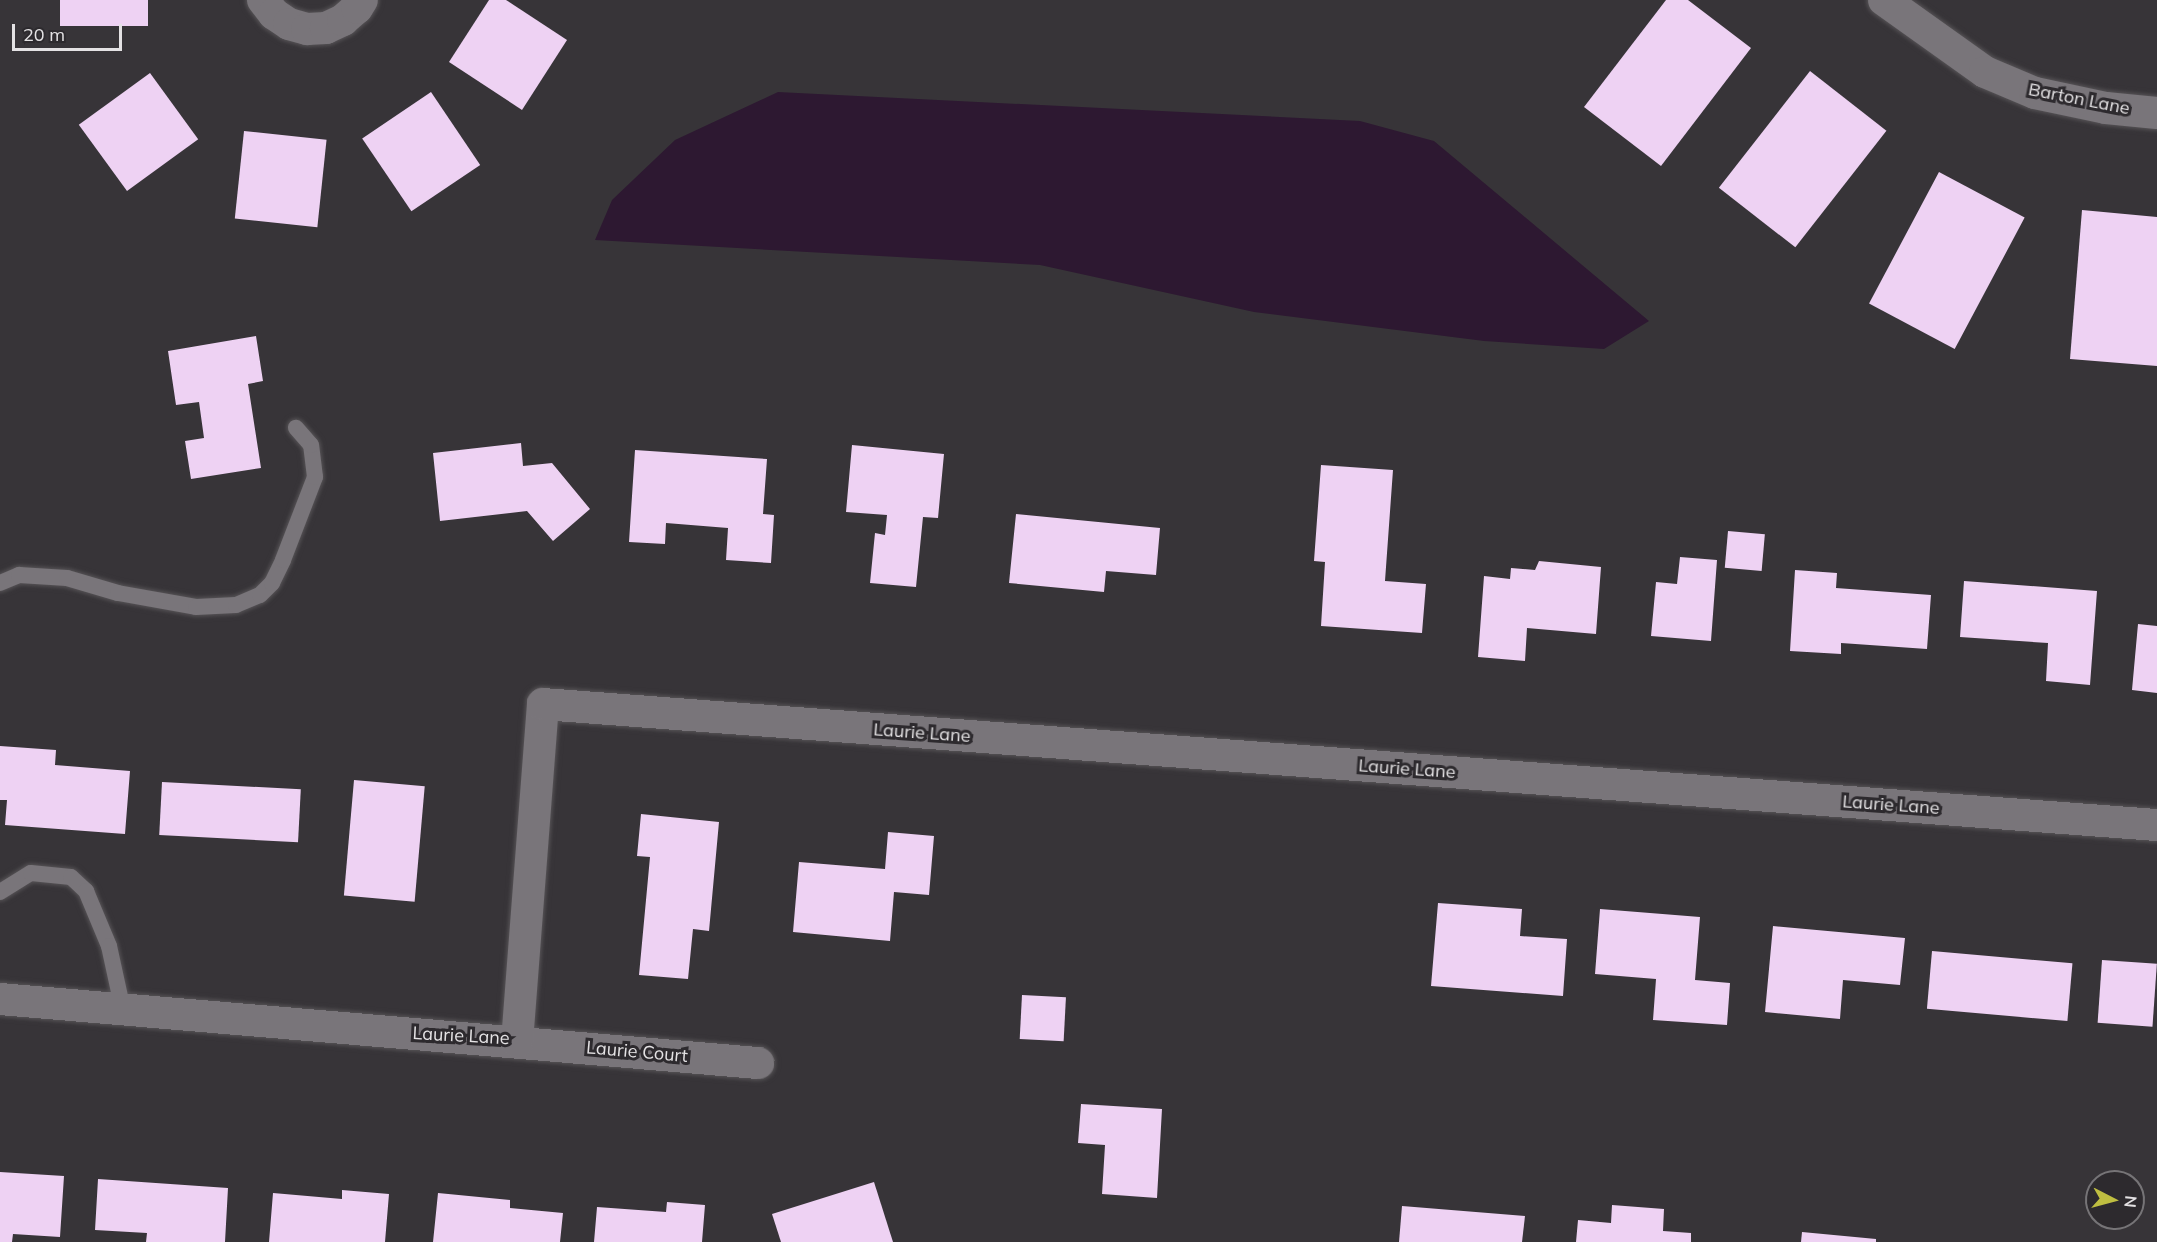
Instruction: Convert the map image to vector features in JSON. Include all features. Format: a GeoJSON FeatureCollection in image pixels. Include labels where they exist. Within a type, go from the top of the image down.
{"type":"FeatureCollection","features":[{"type":"Feature","properties":{"kind":"street"},"geometry":{"type":"LineString","coordinates":[[263,0],[274,14],[289,24],[307,29],[326,28],[343,20],[357,8],[362,0]]}},
{"type":"Feature","properties":{"kind":"street","name":"Barton Lane"},"geometry":{"type":"LineString","coordinates":[[1895,3],[1985,72],[2035,93],[2106,108],[2157,112]]}},
{"type":"Feature","properties":{"kind":"street","name":"Laurie Lane"},"geometry":{"type":"LineString","coordinates":[[0,999],[517,1042],[543,704],[2157,825]]}},
{"type":"Feature","properties":{"kind":"street","name":"Laurie Court"},"geometry":{"type":"LineString","coordinates":[[517,1042],[758,1062]]}},
{"type":"Feature","properties":{"kind":"lane"},"geometry":{"type":"LineString","coordinates":[[0,583],[19,574],[67,578],[118,593],[196,606],[236,605],[260,595],[272,583],[283,560],[315,477],[311,445],[296,428]]}},
{"type":"Feature","properties":{"kind":"lane"},"geometry":{"type":"LineString","coordinates":[[0,892],[31,873],[70,877],[86,891],[109,946],[123,1010]]}},
{"type":"Feature","properties":{"kind":"shaded area"},"geometry":{"type":"Polygon","coordinates":[[[778,92],[1360,121],[1434,141],[1649,321],[1604,349],[1484,341],[1254,312],[1040,265],[595,240],[612,200],[675,140],[778,92]]]}},
{"type":"Feature","properties":{"kind":"building"},"geometry":{"type":"Polygon","coordinates":[[[60,0],[148,0],[148,26],[60,26],[60,0]]]}},
{"type":"Feature","properties":{"kind":"building"},"geometry":{"type":"Polygon","coordinates":[[[489,0],[506,0],[567,40],[522,110],[449,62],[489,0]]]}},
{"type":"Feature","properties":{"kind":"building"},"geometry":{"type":"Polygon","coordinates":[[[1666,0],[1688,0],[1751,48],[1661,166],[1584,107],[1666,0]]]}},
{"type":"Feature","properties":{"kind":"building"},"geometry":{"type":"Polygon","coordinates":[[[1810,71],[1886,131],[1795,247],[1719,188],[1810,71]]]}},
{"type":"Feature","properties":{"kind":"building"},"geometry":{"type":"Polygon","coordinates":[[[150,73],[198,139],[127,191],[79,125],[150,73]]]}},
{"type":"Feature","properties":{"kind":"building"},"geometry":{"type":"Polygon","coordinates":[[[431,92],[480,165],[411,211],[362,138],[431,92]]]}},
{"type":"Feature","properties":{"kind":"building"},"geometry":{"type":"Polygon","coordinates":[[[244,131],[327,140],[317,227],[235,219],[244,131]]]}},
{"type":"Feature","properties":{"kind":"building"},"geometry":{"type":"Polygon","coordinates":[[[1939,172],[2025,218],[1955,349],[1869,304],[1939,172]]]}},
{"type":"Feature","properties":{"kind":"building"},"geometry":{"type":"Polygon","coordinates":[[[2082,210],[2157,217],[2157,366],[2070,359],[2082,210]]]}},
{"type":"Feature","properties":{"kind":"building"},"geometry":{"type":"Polygon","coordinates":[[[256,336],[263,381],[248,384],[261,468],[191,479],[185,441],[204,438],[199,402],[176,405],[168,351],[256,336]]]}},
{"type":"Feature","properties":{"kind":"building"},"geometry":{"type":"Polygon","coordinates":[[[521,443],[523,466],[552,463],[590,509],[553,541],[527,511],[440,521],[433,453],[521,443]]]}},
{"type":"Feature","properties":{"kind":"building"},"geometry":{"type":"Polygon","coordinates":[[[852,445],[944,454],[938,518],[923,517],[916,587],[870,583],[875,533],[885,535],[887,515],[846,512],[852,445]]]}},
{"type":"Feature","properties":{"kind":"building"},"geometry":{"type":"Polygon","coordinates":[[[635,450],[767,459],[763,514],[774,515],[771,563],[726,560],[728,528],[666,523],[665,544],[629,542],[635,450]]]}},
{"type":"Feature","properties":{"kind":"building"},"geometry":{"type":"Polygon","coordinates":[[[1321,465],[1393,470],[1385,581],[1426,584],[1422,633],[1321,626],[1325,562],[1314,561],[1321,465]]]}},
{"type":"Feature","properties":{"kind":"building"},"geometry":{"type":"Polygon","coordinates":[[[1016,514],[1160,528],[1156,575],[1106,571],[1104,592],[1009,583],[1016,514]]]}},
{"type":"Feature","properties":{"kind":"building"},"geometry":{"type":"Polygon","coordinates":[[[1728,531],[1765,534],[1762,571],[1725,568],[1728,531]]]}},
{"type":"Feature","properties":{"kind":"building"},"geometry":{"type":"Polygon","coordinates":[[[1680,557],[1717,560],[1711,641],[1651,636],[1656,582],[1677,584],[1680,557]]]}},
{"type":"Feature","properties":{"kind":"building"},"geometry":{"type":"Polygon","coordinates":[[[1539,561],[1601,567],[1596,634],[1527,628],[1525,661],[1478,657],[1484,576],[1510,579],[1511,568],[1535,570],[1539,561]]]}},
{"type":"Feature","properties":{"kind":"building"},"geometry":{"type":"Polygon","coordinates":[[[1795,570],[1837,573],[1836,588],[1931,595],[1927,649],[1841,643],[1841,654],[1790,651],[1795,570]]]}},
{"type":"Feature","properties":{"kind":"building"},"geometry":{"type":"Polygon","coordinates":[[[1964,581],[2097,591],[2090,685],[2046,681],[2048,643],[1960,637],[1964,581]]]}},
{"type":"Feature","properties":{"kind":"building"},"geometry":{"type":"Polygon","coordinates":[[[2138,624],[2157,626],[2157,693],[2132,690],[2138,624]]]}},
{"type":"Feature","properties":{"kind":"building"},"geometry":{"type":"Polygon","coordinates":[[[0,746],[56,750],[55,765],[130,771],[125,834],[5,825],[7,800],[0,800],[0,746]]]}},
{"type":"Feature","properties":{"kind":"building"},"geometry":{"type":"Polygon","coordinates":[[[354,780],[425,786],[415,902],[344,896],[354,780]]]}},
{"type":"Feature","properties":{"kind":"building"},"geometry":{"type":"Polygon","coordinates":[[[162,782],[301,789],[298,842],[159,835],[162,782]]]}},
{"type":"Feature","properties":{"kind":"building"},"geometry":{"type":"Polygon","coordinates":[[[641,814],[719,822],[709,931],[693,929],[688,979],[639,975],[650,857],[637,856],[641,814]]]}},
{"type":"Feature","properties":{"kind":"building"},"geometry":{"type":"Polygon","coordinates":[[[888,832],[934,836],[929,895],[894,892],[890,941],[793,932],[799,862],[885,869],[888,832]]]}},
{"type":"Feature","properties":{"kind":"building"},"geometry":{"type":"Polygon","coordinates":[[[1438,903],[1522,909],[1520,936],[1567,939],[1563,996],[1431,986],[1438,903]]]}},
{"type":"Feature","properties":{"kind":"building"},"geometry":{"type":"Polygon","coordinates":[[[1600,909],[1700,917],[1695,980],[1730,983],[1727,1025],[1653,1020],[1656,979],[1595,974],[1600,909]]]}},
{"type":"Feature","properties":{"kind":"building"},"geometry":{"type":"Polygon","coordinates":[[[1773,926],[1905,938],[1900,985],[1843,980],[1840,1019],[1765,1012],[1773,926]]]}},
{"type":"Feature","properties":{"kind":"building"},"geometry":{"type":"Polygon","coordinates":[[[1932,951],[2072,963],[2067,1021],[1927,1009],[1932,951]]]}},
{"type":"Feature","properties":{"kind":"building"},"geometry":{"type":"Polygon","coordinates":[[[2102,960],[2157,964],[2152,1027],[2098,1023],[2102,960]]]}},
{"type":"Feature","properties":{"kind":"building"},"geometry":{"type":"Polygon","coordinates":[[[1022,995],[1066,997],[1064,1041],[1020,1039],[1022,995]]]}},
{"type":"Feature","properties":{"kind":"building"},"geometry":{"type":"Polygon","coordinates":[[[1081,1104],[1162,1109],[1157,1198],[1102,1194],[1105,1145],[1078,1143],[1081,1104]]]}},
{"type":"Feature","properties":{"kind":"building"},"geometry":{"type":"Polygon","coordinates":[[[0,1172],[64,1176],[60,1237],[13,1234],[12,1242],[0,1242],[0,1172]]]}},
{"type":"Feature","properties":{"kind":"building"},"geometry":{"type":"Polygon","coordinates":[[[98,1179],[228,1188],[225,1242],[146,1242],[147,1233],[95,1230],[98,1179]]]}},
{"type":"Feature","properties":{"kind":"building"},"geometry":{"type":"Polygon","coordinates":[[[874,1182],[893,1242],[781,1242],[772,1214],[874,1182]]]}},
{"type":"Feature","properties":{"kind":"building"},"geometry":{"type":"Polygon","coordinates":[[[342,1190],[389,1194],[385,1242],[269,1242],[273,1193],[342,1199],[342,1190]]]}},
{"type":"Feature","properties":{"kind":"building"},"geometry":{"type":"Polygon","coordinates":[[[438,1193],[510,1200],[510,1208],[563,1213],[560,1242],[433,1242],[438,1193]]]}},
{"type":"Feature","properties":{"kind":"building"},"geometry":{"type":"Polygon","coordinates":[[[667,1202],[705,1205],[702,1242],[594,1242],[597,1207],[666,1212],[667,1202]]]}},
{"type":"Feature","properties":{"kind":"building"},"geometry":{"type":"Polygon","coordinates":[[[1612,1205],[1664,1209],[1663,1231],[1691,1233],[1691,1242],[1576,1242],[1578,1220],[1611,1223],[1612,1205]]]}},
{"type":"Feature","properties":{"kind":"building"},"geometry":{"type":"Polygon","coordinates":[[[1402,1206],[1525,1216],[1522,1242],[1399,1242],[1402,1206]]]}},
{"type":"Feature","properties":{"kind":"building"},"geometry":{"type":"Polygon","coordinates":[[[1802,1232],[1876,1239],[1876,1242],[1801,1242],[1802,1232]]]}}]}
